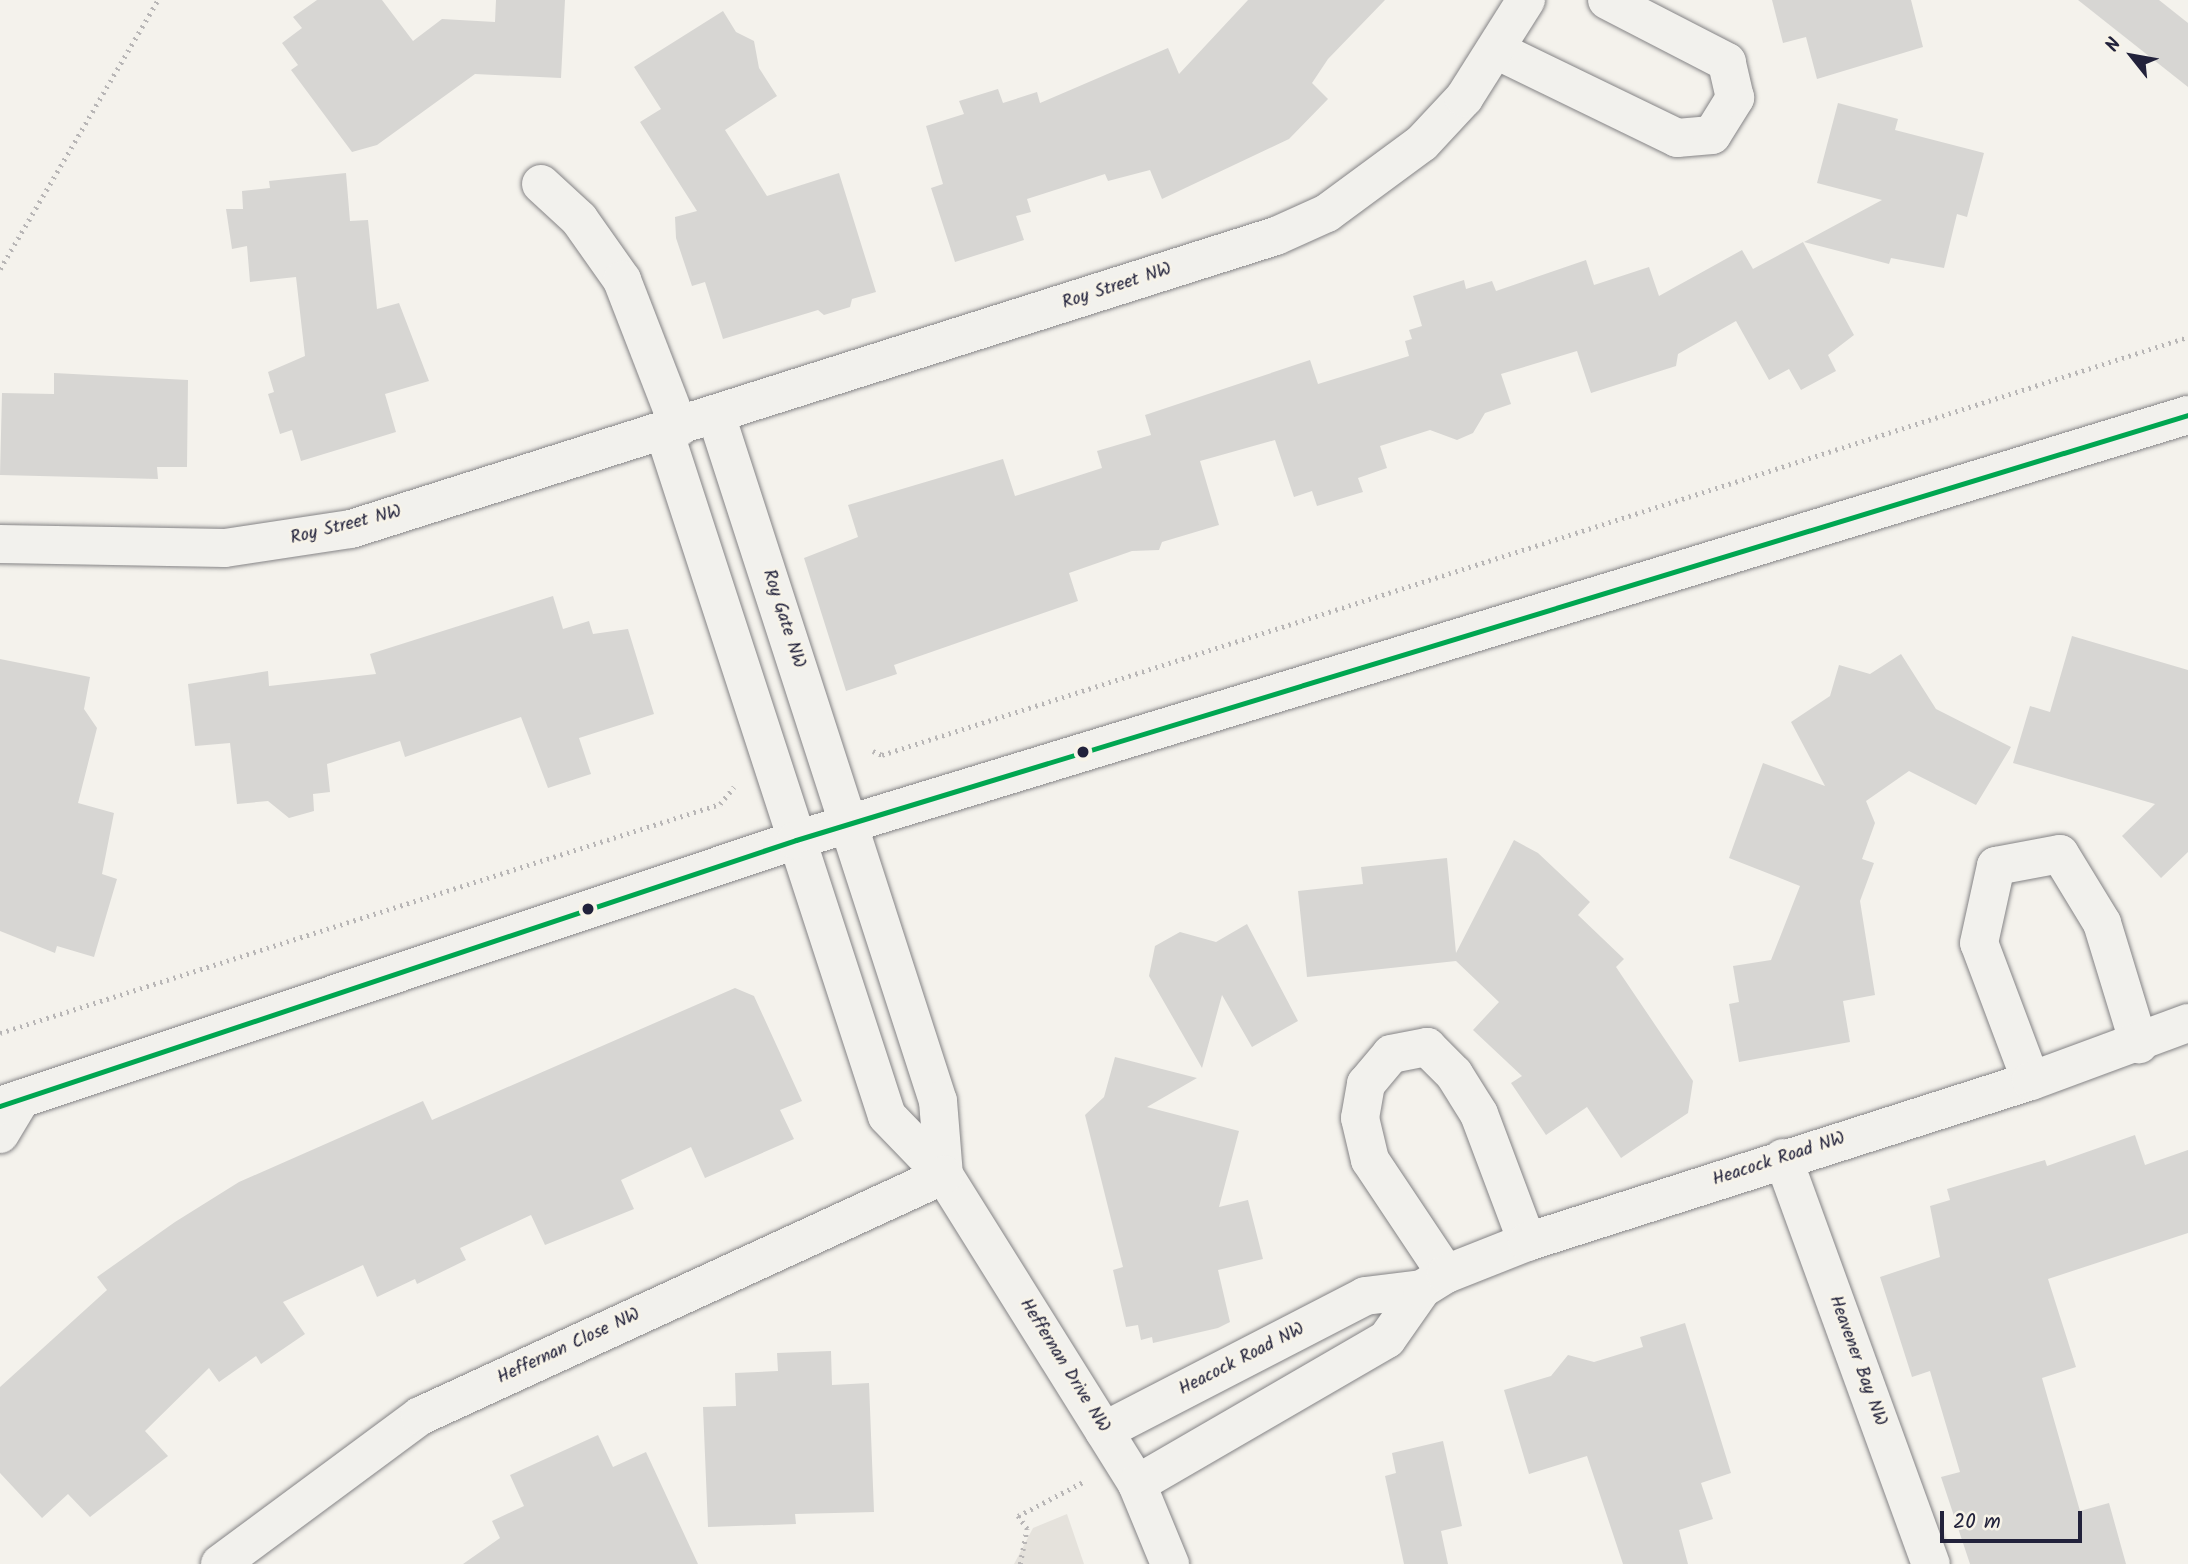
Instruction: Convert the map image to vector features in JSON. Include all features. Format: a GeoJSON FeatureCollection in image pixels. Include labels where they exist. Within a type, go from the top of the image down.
{"type":"FeatureCollection","features":[{"type":"Feature","properties":{"kind":"street","name":"Roy Street NW"},"geometry":{"type":"LineString","coordinates":[[0,544],[225,548],[284,542],[351,529],[1276,236],[1326,214],[1422,143],[1498,51],[1525,0]]}},
{"type":"Feature","properties":{"kind":"street"},"geometry":{"type":"LineString","coordinates":[[1498,51],[1677,138],[1712,135],[1735,98],[1727,62],[1606,0]]}},
{"type":"Feature","properties":{"kind":"street"},"geometry":{"type":"LineString","coordinates":[[541,184],[579,219],[622,279],[672,429],[796,840]]}},
{"type":"Feature","properties":{"kind":"street","name":"Roy Gate NW"},"geometry":{"type":"LineString","coordinates":[[716,415],[852,822]]}},
{"type":"Feature","properties":{"kind":"street"},"geometry":{"type":"LineString","coordinates":[[0,1134],[10,1102],[796,840],[2188,415]]}},
{"type":"Feature","properties":{"kind":"street","name":"Heffernan Drive NW"},"geometry":{"type":"LineString","coordinates":[[852,822],[937,1101],[944,1175]]}},
{"type":"Feature","properties":{"kind":"street","name":"Heffernan Drive NW"},"geometry":{"type":"LineString","coordinates":[[796,840],[887,1116],[944,1175],[1121,1459],[1170,1564]]}},
{"type":"Feature","properties":{"kind":"street"},"geometry":{"type":"LineString","coordinates":[[2031,1081],[1979,943],[1996,866],[2060,854],[2102,923],[2139,1044]]}},
{"type":"Feature","properties":{"kind":"street","name":"Heacock Road NW"},"geometry":{"type":"LineString","coordinates":[[1121,1459],[1365,1296],[1434,1282],[1527,1242],[1783,1158],[2031,1081],[2139,1044],[2188,1023]]}},
{"type":"Feature","properties":{"kind":"street"},"geometry":{"type":"LineString","coordinates":[[1121,1459],[1387,1339],[1434,1282],[1370,1160],[1360,1118],[1366,1084],[1391,1054],[1427,1047],[1454,1073],[1479,1114],[1527,1242]]}},
{"type":"Feature","properties":{"kind":"street","name":"Heavener Bay NW"},"geometry":{"type":"LineString","coordinates":[[1783,1158],[1931,1564]]}},
{"type":"Feature","properties":{"kind":"street","name":"Heffernan Close NW"},"geometry":{"type":"LineString","coordinates":[[220,1564],[419,1416],[944,1175]]}},
{"type":"Feature","properties":{"kind":"path"},"geometry":{"type":"LineString","coordinates":[[0,269],[158,0]]}},
{"type":"Feature","properties":{"kind":"path"},"geometry":{"type":"LineString","coordinates":[[830,760],[866,747],[882,755],[2188,337]]}},
{"type":"Feature","properties":{"kind":"path"},"geometry":{"type":"LineString","coordinates":[[0,1033],[720,804],[735,786],[775,777]]}},
{"type":"Feature","properties":{"kind":"path"},"geometry":{"type":"LineString","coordinates":[[1020,1564],[1027,1529],[1018,1516],[1121,1459]]}},
{"type":"Feature","properties":{"kind":"shaded area"},"geometry":{"type":"Polygon","coordinates":[[[1067,1514],[1084,1564],[1014,1564],[1033,1528],[1067,1514]]]}},
{"type":"Feature","properties":{"kind":"building"},"geometry":{"type":"Polygon","coordinates":[[[317,0],[382,0],[413,41],[442,19],[495,22],[496,0],[565,0],[561,78],[475,74],[377,145],[352,152],[291,70],[298,65],[282,43],[302,28],[293,17],[317,0]]]}},
{"type":"Feature","properties":{"kind":"building"},"geometry":{"type":"Polygon","coordinates":[[[1248,0],[1385,0],[1328,59],[1312,83],[1328,99],[1289,139],[1162,199],[1150,170],[1108,181],[1105,174],[1027,199],[1031,212],[1016,216],[1024,240],[955,262],[931,188],[943,184],[926,126],[964,114],[959,101],[998,89],[1003,103],[1037,92],[1040,103],[1168,48],[1179,74],[1248,0]]]}},
{"type":"Feature","properties":{"kind":"building"},"geometry":{"type":"Polygon","coordinates":[[[1772,0],[1911,0],[1923,47],[1817,79],[1806,37],[1783,43],[1772,0]]]}},
{"type":"Feature","properties":{"kind":"building"},"geometry":{"type":"Polygon","coordinates":[[[2078,0],[2159,0],[2188,23],[2188,87],[2078,0]]]}},
{"type":"Feature","properties":{"kind":"building"},"geometry":{"type":"Polygon","coordinates":[[[723,11],[736,32],[754,41],[759,68],[777,96],[725,130],[767,196],[839,173],[876,292],[852,299],[850,307],[824,315],[818,310],[723,339],[705,282],[692,286],[676,238],[675,217],[697,211],[640,122],[661,109],[634,67],[723,11]]]}},
{"type":"Feature","properties":{"kind":"building"},"geometry":{"type":"Polygon","coordinates":[[[1838,103],[1898,119],[1895,130],[1984,153],[1967,217],[1957,214],[1944,268],[1891,258],[1889,264],[1804,242],[1882,200],[1817,183],[1838,103]]]}},
{"type":"Feature","properties":{"kind":"building"},"geometry":{"type":"Polygon","coordinates":[[[346,173],[350,221],[368,220],[377,309],[399,303],[429,381],[385,394],[396,432],[301,461],[292,430],[280,434],[268,394],[274,392],[268,372],[305,356],[296,277],[250,282],[247,246],[232,249],[226,209],[243,209],[242,191],[270,188],[269,181],[346,173]]]}},
{"type":"Feature","properties":{"kind":"building"},"geometry":{"type":"Polygon","coordinates":[[[1803,242],[1854,335],[1828,355],[1836,371],[1801,390],[1789,369],[1769,380],[1736,321],[1678,354],[1676,366],[1591,393],[1577,351],[1501,374],[1511,404],[1485,413],[1473,433],[1457,440],[1430,430],[1380,446],[1387,468],[1358,478],[1363,492],[1317,506],[1312,491],[1294,497],[1275,440],[1200,461],[1219,525],[1162,542],[1159,550],[1132,551],[1069,573],[1078,601],[894,665],[897,674],[846,691],[804,558],[858,537],[848,505],[1003,459],[1015,496],[1102,468],[1097,451],[1151,435],[1145,415],[1310,360],[1318,384],[1409,356],[1405,341],[1412,339],[1409,330],[1422,326],[1413,296],[1464,280],[1466,289],[1492,281],[1496,291],[1586,260],[1594,285],[1649,267],[1659,296],[1742,250],[1753,269],[1803,242]]]}},
{"type":"Feature","properties":{"kind":"building"},"geometry":{"type":"Polygon","coordinates":[[[54,373],[188,380],[187,467],[157,467],[158,479],[0,475],[2,393],[54,394],[54,373]]]}},
{"type":"Feature","properties":{"kind":"building"},"geometry":{"type":"Polygon","coordinates":[[[553,596],[563,629],[589,621],[593,634],[628,629],[654,714],[579,738],[591,774],[548,788],[521,717],[405,757],[400,741],[327,764],[330,792],[313,794],[314,811],[289,818],[268,801],[237,804],[230,743],[195,746],[188,684],[268,671],[269,686],[376,674],[370,654],[553,596]]]}},
{"type":"Feature","properties":{"kind":"building"},"geometry":{"type":"Polygon","coordinates":[[[2072,636],[2188,670],[2188,852],[2161,878],[2122,836],[2155,804],[2013,763],[2030,706],[2050,712],[2072,636]]]}},
{"type":"Feature","properties":{"kind":"building"},"geometry":{"type":"Polygon","coordinates":[[[1901,654],[1936,709],[2011,747],[1976,805],[1909,771],[1866,801],[1875,823],[1862,859],[1874,863],[1860,901],[1875,995],[1843,1001],[1850,1042],[1739,1062],[1729,1004],[1739,1002],[1733,966],[1771,960],[1800,886],[1729,858],[1763,763],[1825,786],[1791,722],[1830,696],[1839,665],[1870,674],[1901,654]]]}},
{"type":"Feature","properties":{"kind":"building"},"geometry":{"type":"Polygon","coordinates":[[[0,659],[90,677],[84,709],[97,728],[78,803],[114,813],[102,874],[117,879],[94,957],[57,946],[55,953],[0,931],[0,659]]]}},
{"type":"Feature","properties":{"kind":"building"},"geometry":{"type":"Polygon","coordinates":[[[1514,840],[1538,853],[1590,902],[1578,915],[1624,959],[1616,967],[1693,1081],[1688,1113],[1621,1158],[1587,1107],[1546,1135],[1511,1083],[1522,1076],[1473,1030],[1499,1002],[1456,961],[1307,977],[1298,891],[1363,884],[1361,867],[1447,858],[1456,953],[1514,840]]]}},
{"type":"Feature","properties":{"kind":"building"},"geometry":{"type":"Polygon","coordinates":[[[1247,924],[1298,1021],[1252,1047],[1222,995],[1202,1068],[1149,976],[1155,946],[1180,932],[1216,942],[1247,924]]]}},
{"type":"Feature","properties":{"kind":"building"},"geometry":{"type":"Polygon","coordinates":[[[735,988],[754,996],[802,1101],[780,1110],[794,1139],[705,1178],[691,1147],[621,1180],[634,1209],[545,1245],[531,1215],[460,1248],[466,1260],[417,1284],[415,1279],[377,1297],[363,1265],[283,1302],[305,1334],[261,1364],[256,1356],[219,1382],[209,1368],[145,1431],[168,1456],[90,1517],[68,1494],[42,1518],[0,1473],[0,1387],[107,1290],[97,1277],[175,1222],[239,1182],[423,1101],[432,1120],[735,988]]]}},
{"type":"Feature","properties":{"kind":"building"},"geometry":{"type":"Polygon","coordinates":[[[1115,1057],[1197,1078],[1147,1107],[1239,1131],[1219,1207],[1248,1200],[1263,1259],[1218,1270],[1230,1322],[1218,1328],[1153,1343],[1152,1337],[1141,1340],[1138,1325],[1126,1327],[1113,1270],[1123,1267],[1085,1115],[1104,1097],[1115,1057]]]}},
{"type":"Feature","properties":{"kind":"building"},"geometry":{"type":"Polygon","coordinates":[[[2135,1135],[2145,1165],[2188,1150],[2188,1233],[2048,1279],[2076,1367],[2042,1378],[2080,1511],[2109,1503],[2126,1564],[1970,1564],[1941,1477],[1960,1472],[1930,1371],[1912,1377],[1880,1277],[1940,1257],[1930,1206],[1950,1200],[1947,1189],[2045,1160],[2047,1166],[2135,1135]]]}},
{"type":"Feature","properties":{"kind":"building"},"geometry":{"type":"Polygon","coordinates":[[[1685,1323],[1731,1473],[1701,1483],[1713,1519],[1679,1530],[1688,1564],[1623,1564],[1587,1456],[1529,1474],[1504,1390],[1551,1376],[1568,1355],[1594,1362],[1643,1347],[1640,1337],[1685,1323]]]}},
{"type":"Feature","properties":{"kind":"building"},"geometry":{"type":"Polygon","coordinates":[[[831,1351],[832,1385],[869,1383],[874,1512],[795,1514],[796,1524],[708,1527],[703,1407],[736,1406],[735,1373],[778,1371],[777,1353],[831,1351]]]}},
{"type":"Feature","properties":{"kind":"building"},"geometry":{"type":"Polygon","coordinates":[[[598,1435],[613,1467],[646,1452],[698,1564],[463,1564],[500,1538],[492,1521],[524,1506],[510,1475],[598,1435]]]}},
{"type":"Feature","properties":{"kind":"building"},"geometry":{"type":"Polygon","coordinates":[[[1443,1441],[1462,1526],[1441,1531],[1448,1564],[1404,1564],[1385,1476],[1396,1473],[1392,1453],[1443,1441]]]}},
{"type":"Feature","properties":{"kind":"transit line"},"geometry":{"type":"LineString","coordinates":[[0,1106],[796,840],[2188,415]]}}]}
